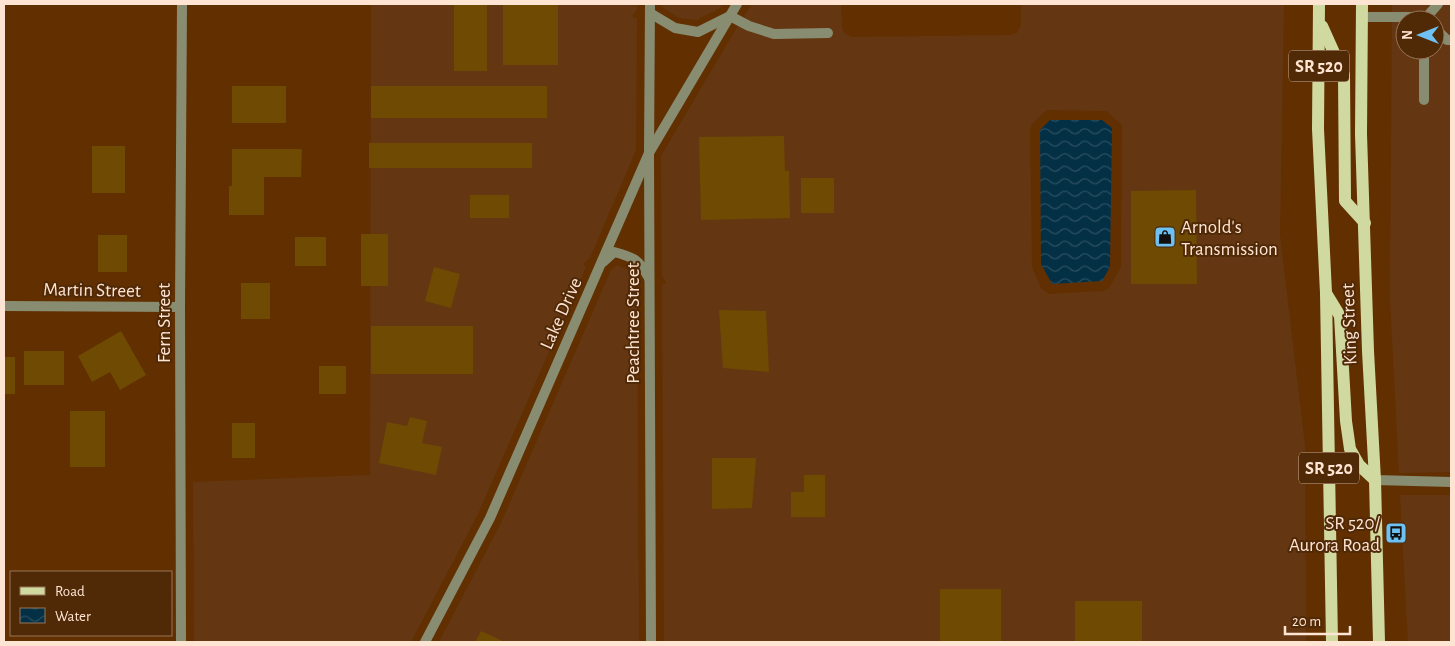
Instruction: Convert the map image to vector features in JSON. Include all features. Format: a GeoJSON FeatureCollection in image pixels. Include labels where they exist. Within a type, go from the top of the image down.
{"type":"FeatureCollection","features":[{"type":"Feature","properties":{"kind":"main road","name":"King Street"},"geometry":{"type":"LineString","coordinates":[[1319,4],[1318,129],[1326,293],[1332,642]]}},
{"type":"Feature","properties":{"kind":"main road","name":"King Street"},"geometry":{"type":"LineString","coordinates":[[1362,4],[1361,134],[1368,351],[1375,480],[1379,642]]}},
{"type":"Feature","properties":{"kind":"main road"},"geometry":{"type":"LineString","coordinates":[[1320,22],[1344,75],[1345,201],[1365,223]]}},
{"type":"Feature","properties":{"kind":"main road"},"geometry":{"type":"LineString","coordinates":[[1326,293],[1340,316],[1350,449],[1359,466],[1375,480]]}},
{"type":"Feature","properties":{"kind":"street","name":"Fern Street"},"geometry":{"type":"LineString","coordinates":[[181,642],[180,307],[182,4]]}},
{"type":"Feature","properties":{"kind":"street","name":"Lake Drive"},"geometry":{"type":"LineString","coordinates":[[425,642],[490,518],[649,153],[737,4]]}},
{"type":"Feature","properties":{"kind":"street"},"geometry":{"type":"LineString","coordinates":[[650,8],[675,28],[698,32],[730,16],[749,26],[774,34],[828,33]]}},
{"type":"Feature","properties":{"kind":"street","name":"Peachtree Street"},"geometry":{"type":"LineString","coordinates":[[650,8],[651,642]]}},
{"type":"Feature","properties":{"kind":"street"},"geometry":{"type":"LineString","coordinates":[[1362,17],[1395,18]]}},
{"type":"Feature","properties":{"kind":"street"},"geometry":{"type":"LineString","coordinates":[[1424,60],[1424,100]]}},
{"type":"Feature","properties":{"kind":"street"},"geometry":{"type":"LineString","coordinates":[[600,264],[614,252],[640,263],[649,278]]}},
{"type":"Feature","properties":{"kind":"street","name":"Martin Street"},"geometry":{"type":"LineString","coordinates":[[4,306],[180,307]]}},
{"type":"Feature","properties":{"kind":"street"},"geometry":{"type":"LineString","coordinates":[[1375,480],[1451,482]]}},
{"type":"Feature","properties":{"kind":"shaded area"},"geometry":{"type":"Polygon","coordinates":[[[371,4],[637,4],[637,10],[632,16],[637,19],[636,150],[590,258],[583,264],[586,267],[478,514],[411,642],[194,642],[193,482],[370,475],[371,4]]]}},
{"type":"Feature","properties":{"kind":"shaded area"},"geometry":{"type":"Polygon","coordinates":[[[662,4],[723,4],[720,8],[696,20],[679,18],[662,7],[662,4]]]}},
{"type":"Feature","properties":{"kind":"shaded area"},"geometry":{"type":"Polygon","coordinates":[[[752,4],[841,4],[842,28],[844,33],[852,37],[1010,35],[1017,33],[1021,25],[1021,4],[1284,4],[1280,235],[1305,446],[1306,642],[664,642],[662,285],[666,283],[662,276],[661,156],[739,24],[747,21],[744,16],[752,4]],[[1047,110],[1032,124],[1030,130],[1032,267],[1041,288],[1049,294],[1103,291],[1109,288],[1121,267],[1122,125],[1106,111],[1047,110]]]}},
{"type":"Feature","properties":{"kind":"shaded area"},"geometry":{"type":"Polygon","coordinates":[[[1392,4],[1451,4],[1451,472],[1399,473],[1390,299],[1392,4]]]}},
{"type":"Feature","properties":{"kind":"shaded area"},"geometry":{"type":"Polygon","coordinates":[[[617,265],[631,271],[637,281],[639,642],[439,642],[501,523],[611,270],[617,265]]]}},
{"type":"Feature","properties":{"kind":"shaded area"},"geometry":{"type":"Polygon","coordinates":[[[1400,495],[1451,495],[1451,642],[1408,642],[1400,495]]]}},
{"type":"Feature","properties":{"kind":"water"},"geometry":{"type":"Polygon","coordinates":[[[1050,120],[1102,120],[1112,128],[1110,267],[1102,281],[1052,284],[1041,264],[1040,130],[1050,120]]]}},
{"type":"Feature","properties":{"kind":"building"},"geometry":{"type":"Polygon","coordinates":[[[454,4],[487,4],[487,71],[454,71],[454,4]]]}},
{"type":"Feature","properties":{"kind":"building"},"geometry":{"type":"Polygon","coordinates":[[[503,4],[558,4],[558,65],[503,65],[503,4]]]}},
{"type":"Feature","properties":{"kind":"building"},"geometry":{"type":"Polygon","coordinates":[[[232,86],[286,86],[286,123],[232,123],[232,86]]]}},
{"type":"Feature","properties":{"kind":"building"},"geometry":{"type":"Polygon","coordinates":[[[371,86],[547,86],[547,118],[371,118],[371,86]]]}},
{"type":"Feature","properties":{"kind":"building"},"geometry":{"type":"Polygon","coordinates":[[[784,136],[785,171],[789,171],[790,218],[701,220],[699,137],[784,136]]]}},
{"type":"Feature","properties":{"kind":"building"},"geometry":{"type":"Polygon","coordinates":[[[369,143],[532,143],[532,168],[369,168],[369,143]]]}},
{"type":"Feature","properties":{"kind":"building"},"geometry":{"type":"Polygon","coordinates":[[[92,146],[125,146],[125,193],[92,193],[92,146]]]}},
{"type":"Feature","properties":{"kind":"building"},"geometry":{"type":"Polygon","coordinates":[[[232,149],[302,149],[301,177],[264,177],[264,215],[229,215],[229,186],[232,186],[232,149]]]}},
{"type":"Feature","properties":{"kind":"building"},"geometry":{"type":"Polygon","coordinates":[[[801,178],[834,178],[834,213],[801,213],[801,178]]]}},
{"type":"Feature","properties":{"kind":"building"},"geometry":{"type":"Polygon","coordinates":[[[1196,190],[1197,284],[1131,284],[1131,191],[1196,190]]]}},
{"type":"Feature","properties":{"kind":"building"},"geometry":{"type":"Polygon","coordinates":[[[470,195],[509,195],[509,218],[470,218],[470,195]]]}},
{"type":"Feature","properties":{"kind":"building"},"geometry":{"type":"Polygon","coordinates":[[[361,234],[388,234],[388,286],[361,286],[361,234]]]}},
{"type":"Feature","properties":{"kind":"building"},"geometry":{"type":"Polygon","coordinates":[[[98,235],[127,235],[127,272],[98,272],[98,235]]]}},
{"type":"Feature","properties":{"kind":"building"},"geometry":{"type":"Polygon","coordinates":[[[295,237],[326,237],[326,266],[295,266],[295,237]]]}},
{"type":"Feature","properties":{"kind":"building"},"geometry":{"type":"Polygon","coordinates":[[[434,267],[460,274],[451,308],[425,301],[434,267]]]}},
{"type":"Feature","properties":{"kind":"building"},"geometry":{"type":"Polygon","coordinates":[[[241,283],[270,283],[270,319],[241,319],[241,283]]]}},
{"type":"Feature","properties":{"kind":"building"},"geometry":{"type":"Polygon","coordinates":[[[719,310],[766,311],[769,372],[723,368],[719,310]]]}},
{"type":"Feature","properties":{"kind":"building"},"geometry":{"type":"Polygon","coordinates":[[[371,326],[473,326],[473,374],[371,374],[371,326]]]}},
{"type":"Feature","properties":{"kind":"building"},"geometry":{"type":"Polygon","coordinates":[[[121,331],[146,375],[120,390],[110,372],[92,382],[78,356],[121,331]]]}},
{"type":"Feature","properties":{"kind":"building"},"geometry":{"type":"Polygon","coordinates":[[[24,351],[64,351],[64,385],[24,385],[24,351]]]}},
{"type":"Feature","properties":{"kind":"building"},"geometry":{"type":"Polygon","coordinates":[[[4,357],[15,357],[15,394],[4,394],[4,357]]]}},
{"type":"Feature","properties":{"kind":"building"},"geometry":{"type":"Polygon","coordinates":[[[319,366],[346,366],[346,394],[319,394],[319,366]]]}},
{"type":"Feature","properties":{"kind":"building"},"geometry":{"type":"Polygon","coordinates":[[[70,411],[105,411],[105,467],[70,467],[70,411]]]}},
{"type":"Feature","properties":{"kind":"building"},"geometry":{"type":"Polygon","coordinates":[[[410,417],[427,421],[422,443],[442,447],[436,475],[379,463],[387,422],[407,426],[410,417]]]}},
{"type":"Feature","properties":{"kind":"building"},"geometry":{"type":"Polygon","coordinates":[[[232,423],[255,423],[255,458],[232,458],[232,423]]]}},
{"type":"Feature","properties":{"kind":"building"},"geometry":{"type":"Polygon","coordinates":[[[712,458],[756,458],[752,508],[712,509],[712,458]]]}},
{"type":"Feature","properties":{"kind":"building"},"geometry":{"type":"Polygon","coordinates":[[[804,475],[825,475],[825,517],[791,517],[791,492],[804,492],[804,475]]]}},
{"type":"Feature","properties":{"kind":"building"},"geometry":{"type":"Polygon","coordinates":[[[940,589],[1001,589],[1001,642],[940,642],[940,589]]]}},
{"type":"Feature","properties":{"kind":"building"},"geometry":{"type":"Polygon","coordinates":[[[1075,601],[1142,601],[1142,642],[1075,642],[1075,601]]]}},
{"type":"Feature","properties":{"kind":"building"},"geometry":{"type":"Polygon","coordinates":[[[481,631],[505,642],[475,642],[481,631]]]}},
{"type":"Feature","properties":{"kind":"place","name":"Arnold's Transmission"},"geometry":{"type":"Point","coordinates":[1165,237]}},
{"type":"Feature","properties":{"kind":"place","name":"SR 520/ Aurora Road"},"geometry":{"type":"Point","coordinates":[1396,533]}}]}
